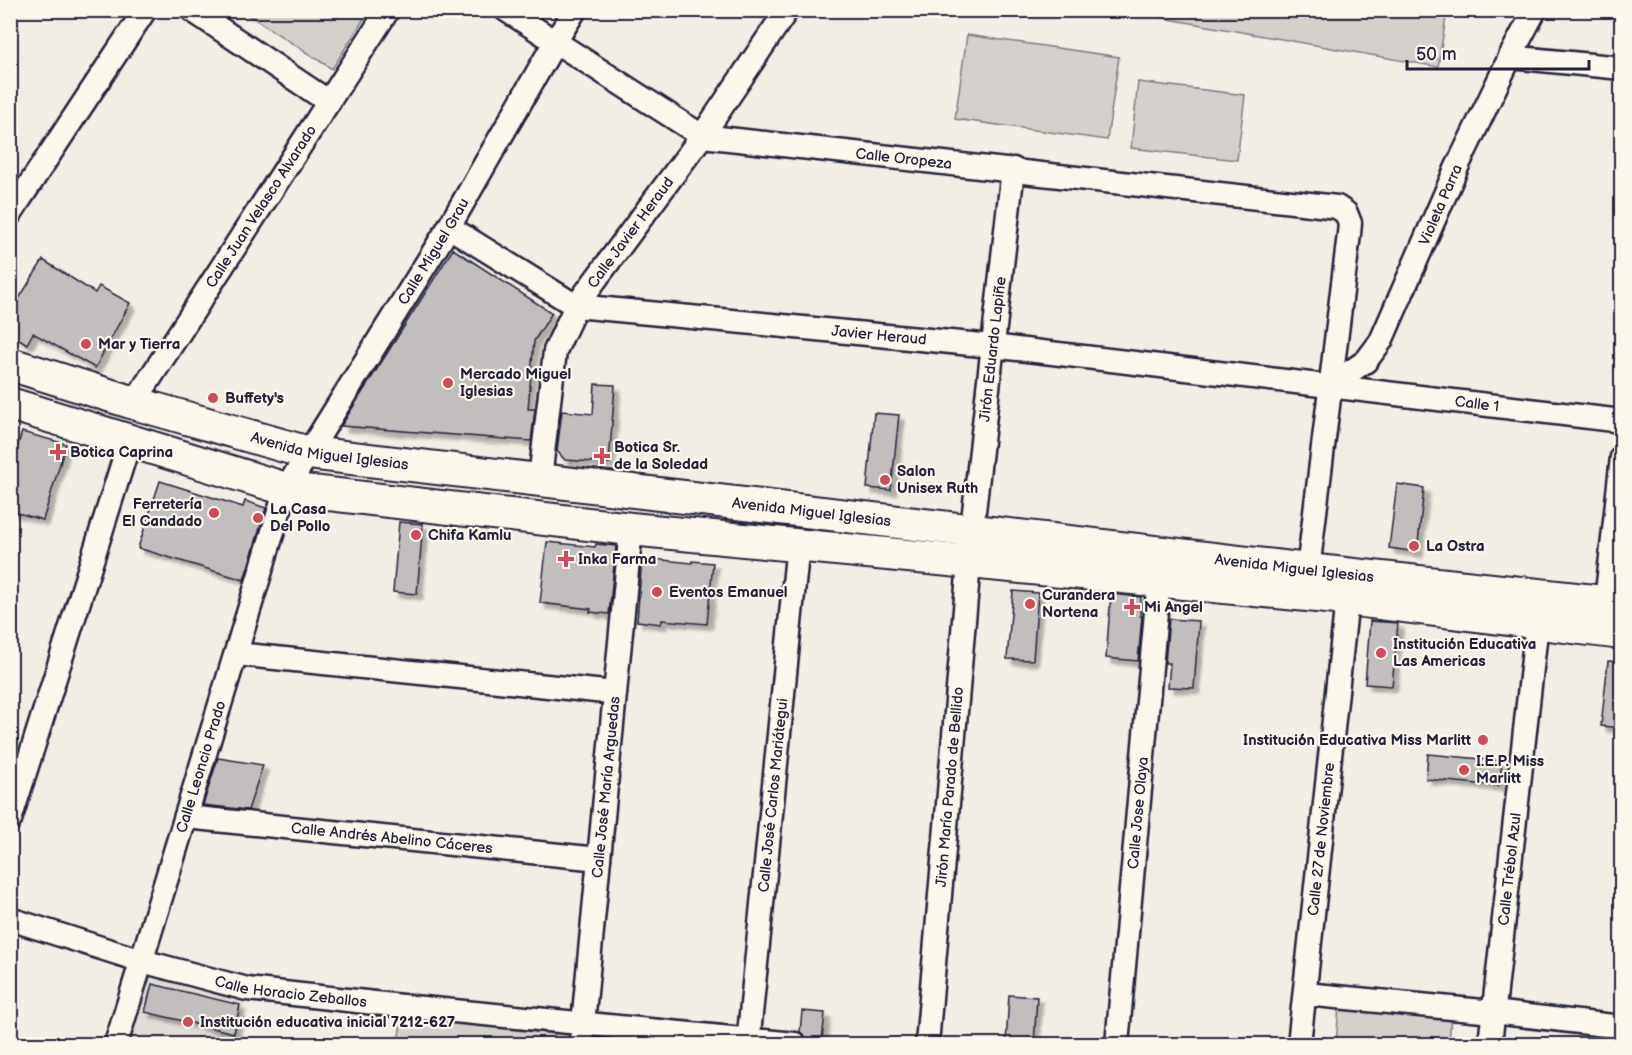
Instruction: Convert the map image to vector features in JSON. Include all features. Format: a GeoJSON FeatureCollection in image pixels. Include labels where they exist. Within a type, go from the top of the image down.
{"type":"FeatureCollection","features":[{"type":"Feature","properties":{"kind":"main road","name":"Avenida Miguel Iglesias"},"geometry":{"type":"LineString","coordinates":[[10,364],[134,403],[309,453],[1308,570],[1614,603]]}},
{"type":"Feature","properties":{"kind":"main road","name":"Avenida Miguel Iglesias"},"geometry":{"type":"LineString","coordinates":[[10,404],[286,489],[631,529],[1347,599],[1622,633]]}},
{"type":"Feature","properties":{"kind":"street"},"geometry":{"type":"LineString","coordinates":[[10,214],[145,10]]}},
{"type":"Feature","properties":{"kind":"street"},"geometry":{"type":"LineString","coordinates":[[192,10],[329,102]]}},
{"type":"Feature","properties":{"kind":"street","name":"Calle Juan Velasco Alvarado"},"geometry":{"type":"LineString","coordinates":[[134,403],[388,10]]}},
{"type":"Feature","properties":{"kind":"street","name":"Calle Oropeza"},"geometry":{"type":"LineString","coordinates":[[506,10],[702,136],[1337,207],[1346,213],[1350,223],[1331,385]]}},
{"type":"Feature","properties":{"kind":"street","name":"Calle Miguel Grau"},"geometry":{"type":"LineString","coordinates":[[286,489],[449,227],[575,10]]}},
{"type":"Feature","properties":{"kind":"street","name":"Calle Javier Heraud"},"geometry":{"type":"LineString","coordinates":[[540,479],[555,351],[576,306],[702,136],[787,10]]}},
{"type":"Feature","properties":{"kind":"street","name":"Violeta Parra"},"geometry":{"type":"LineString","coordinates":[[1331,385],[1366,361],[1382,340],[1457,167],[1535,10]]}},
{"type":"Feature","properties":{"kind":"street"},"geometry":{"type":"LineString","coordinates":[[1510,57],[1622,68]]}},
{"type":"Feature","properties":{"kind":"street","name":"Jirón Eduardo Lapiñe"},"geometry":{"type":"LineString","coordinates":[[972,529],[1013,169]]}},
{"type":"Feature","properties":{"kind":"street","name":"Javier Heraud"},"geometry":{"type":"LineString","coordinates":[[449,227],[576,306],[992,346],[1331,385]]}},
{"type":"Feature","properties":{"kind":"street"},"geometry":{"type":"LineString","coordinates":[[1308,570],[1331,385]]}},
{"type":"Feature","properties":{"kind":"street","name":"Calle 1"},"geometry":{"type":"LineString","coordinates":[[1331,385],[1622,422]]}},
{"type":"Feature","properties":{"kind":"street"},"geometry":{"type":"LineString","coordinates":[[10,820],[130,440]]}},
{"type":"Feature","properties":{"kind":"street"},"geometry":{"type":"LineString","coordinates":[[1614,603],[1622,457]]}},
{"type":"Feature","properties":{"kind":"street","name":"Calle Leoncio Prado"},"geometry":{"type":"LineString","coordinates":[[116,1044],[286,489]]}},
{"type":"Feature","properties":{"kind":"street","name":"Calle José María Arguedas"},"geometry":{"type":"LineString","coordinates":[[582,1034],[631,529]]}},
{"type":"Feature","properties":{"kind":"street","name":"Jirón María Parado de Bellido"},"geometry":{"type":"LineString","coordinates":[[927,1044],[972,529]]}},
{"type":"Feature","properties":{"kind":"street","name":"Calle José Carlos Mariátegui"},"geometry":{"type":"LineString","coordinates":[[748,1042],[798,544]]}},
{"type":"Feature","properties":{"kind":"street","name":"Calle Jose Olaya"},"geometry":{"type":"LineString","coordinates":[[1117,1044],[1159,579]]}},
{"type":"Feature","properties":{"kind":"street","name":"Calle 27 de Noviembre"},"geometry":{"type":"LineString","coordinates":[[1299,1044],[1347,599]]}},
{"type":"Feature","properties":{"kind":"street","name":"Calle Trébol Azul"},"geometry":{"type":"LineString","coordinates":[[1491,1044],[1537,623]]}},
{"type":"Feature","properties":{"kind":"street"},"geometry":{"type":"LineString","coordinates":[[236,654],[615,693]]}},
{"type":"Feature","properties":{"kind":"street","name":"Calle Andrés Abelino Cáceres"},"geometry":{"type":"LineString","coordinates":[[186,817],[598,859]]}},
{"type":"Feature","properties":{"kind":"street","name":"Calle Horacio Zeballos"},"geometry":{"type":"LineString","coordinates":[[10,919],[142,961],[247,989],[582,1034],[795,1044]]}},
{"type":"Feature","properties":{"kind":"street"},"geometry":{"type":"LineString","coordinates":[[1305,993],[1622,1027]]}},
{"type":"Feature","properties":{"kind":"shaded area"},"geometry":{"type":"Polygon","coordinates":[[[242,11],[369,11],[332,69],[242,11]]]}},
{"type":"Feature","properties":{"kind":"shaded area"},"geometry":{"type":"Polygon","coordinates":[[[1124,11],[1447,11],[1438,67],[1124,11]]]}},
{"type":"Feature","properties":{"kind":"shaded area"},"geometry":{"type":"Polygon","coordinates":[[[967,35],[1119,57],[1107,140],[955,119],[967,35]]]}},
{"type":"Feature","properties":{"kind":"shaded area"},"geometry":{"type":"Polygon","coordinates":[[[1138,82],[1245,95],[1237,160],[1131,148],[1138,82]]]}},
{"type":"Feature","properties":{"kind":"shaded area","name":"Institución educativa inicial 7212-627"},"geometry":{"type":"Polygon","coordinates":[[[150,977],[245,999],[235,1044],[128,1044],[150,977]]]}},
{"type":"Feature","properties":{"kind":"shaded area"},"geometry":{"type":"Polygon","coordinates":[[[1339,1006],[1451,1015],[1449,1044],[1336,1044],[1339,1006]]]}},
{"type":"Feature","properties":{"kind":"shaded area"},"geometry":{"type":"Polygon","coordinates":[[[402,1014],[556,1030],[554,1044],[398,1044],[402,1014]]]}},
{"type":"Feature","properties":{"kind":"building","name":"Mercado Miguel Iglesias"},"geometry":{"type":"Polygon","coordinates":[[[453,249],[552,313],[534,341],[528,409],[535,409],[531,441],[341,426],[453,249]]]}},
{"type":"Feature","properties":{"kind":"building"},"geometry":{"type":"Polygon","coordinates":[[[43,260],[95,293],[99,286],[130,303],[95,368],[33,333],[27,344],[10,333],[10,313],[43,260]]]}},
{"type":"Feature","properties":{"kind":"building"},"geometry":{"type":"Polygon","coordinates":[[[595,384],[615,385],[609,463],[565,460],[557,451],[562,411],[593,414],[595,384]]]}},
{"type":"Feature","properties":{"kind":"building"},"geometry":{"type":"Polygon","coordinates":[[[874,413],[899,415],[891,490],[867,488],[874,413]]]}},
{"type":"Feature","properties":{"kind":"building"},"geometry":{"type":"Polygon","coordinates":[[[22,432],[66,444],[43,520],[10,511],[10,470],[22,432]]]}},
{"type":"Feature","properties":{"kind":"building"},"geometry":{"type":"Polygon","coordinates":[[[160,481],[243,507],[245,501],[266,508],[244,580],[138,548],[160,481]]]}},
{"type":"Feature","properties":{"kind":"building"},"geometry":{"type":"Polygon","coordinates":[[[1397,484],[1424,488],[1417,552],[1389,548],[1397,484]]]}},
{"type":"Feature","properties":{"kind":"building"},"geometry":{"type":"Polygon","coordinates":[[[399,522],[423,524],[417,594],[393,592],[399,522]]]}},
{"type":"Feature","properties":{"kind":"building"},"geometry":{"type":"Polygon","coordinates":[[[547,542],[595,547],[596,544],[616,546],[609,614],[590,612],[591,609],[540,603],[547,542]]]}},
{"type":"Feature","properties":{"kind":"building"},"geometry":{"type":"Polygon","coordinates":[[[642,558],[713,563],[707,624],[662,620],[661,624],[637,621],[642,558]]]}},
{"type":"Feature","properties":{"kind":"building"},"geometry":{"type":"Polygon","coordinates":[[[1013,591],[1038,593],[1033,660],[1007,659],[1013,591]]]}},
{"type":"Feature","properties":{"kind":"building"},"geometry":{"type":"Polygon","coordinates":[[[1111,594],[1141,597],[1140,616],[1142,616],[1138,661],[1106,658],[1111,594]]]}},
{"type":"Feature","properties":{"kind":"building"},"geometry":{"type":"Polygon","coordinates":[[[1169,619],[1199,621],[1194,688],[1168,687],[1170,663],[1165,663],[1169,619]]]}},
{"type":"Feature","properties":{"kind":"building","name":"Institución Educativa Las Americas"},"geometry":{"type":"Polygon","coordinates":[[[1370,621],[1398,623],[1392,686],[1365,684],[1370,621]]]}},
{"type":"Feature","properties":{"kind":"building"},"geometry":{"type":"Polygon","coordinates":[[[1608,661],[1622,662],[1622,728],[1601,726],[1608,661]]]}},
{"type":"Feature","properties":{"kind":"building","name":"I.E.P. Miss Marlitt"},"geometry":{"type":"Polygon","coordinates":[[[1428,754],[1502,761],[1499,786],[1426,779],[1428,754]]]}},
{"type":"Feature","properties":{"kind":"building"},"geometry":{"type":"Polygon","coordinates":[[[218,758],[263,765],[248,810],[203,805],[218,758]]]}},
{"type":"Feature","properties":{"kind":"building"},"geometry":{"type":"Polygon","coordinates":[[[152,984],[240,1005],[234,1033],[145,1012],[152,984]]]}},
{"type":"Feature","properties":{"kind":"building"},"geometry":{"type":"Polygon","coordinates":[[[1009,995],[1037,997],[1034,1044],[1006,1044],[1009,995]]]}},
{"type":"Feature","properties":{"kind":"building"},"geometry":{"type":"Polygon","coordinates":[[[802,1011],[825,1013],[822,1041],[808,1040],[800,1032],[802,1011]]]}},
{"type":"Feature","properties":{"kind":"place","name":"Mar y Tierra"},"geometry":{"type":"Point","coordinates":[86,344]}},
{"type":"Feature","properties":{"kind":"place","name":"Mercado Miguel Iglesias"},"geometry":{"type":"Point","coordinates":[448,383]}},
{"type":"Feature","properties":{"kind":"place","name":"Buffety's"},"geometry":{"type":"Point","coordinates":[213,398]}},
{"type":"Feature","properties":{"kind":"place","name":"Botica Caprina"},"geometry":{"type":"Point","coordinates":[58,452]}},
{"type":"Feature","properties":{"kind":"place","name":"Botica Sr. de la Soledad"},"geometry":{"type":"Point","coordinates":[602,456]}},
{"type":"Feature","properties":{"kind":"place","name":"Salon Unisex Ruth"},"geometry":{"type":"Point","coordinates":[885,480]}},
{"type":"Feature","properties":{"kind":"place","name":"Ferretería El Candado"},"geometry":{"type":"Point","coordinates":[214,513]}},
{"type":"Feature","properties":{"kind":"place","name":"La Casa Del Pollo"},"geometry":{"type":"Point","coordinates":[258,518]}},
{"type":"Feature","properties":{"kind":"place","name":"Chifa Kamlu"},"geometry":{"type":"Point","coordinates":[416,535]}},
{"type":"Feature","properties":{"kind":"place","name":"La Ostra"},"geometry":{"type":"Point","coordinates":[1414,546]}},
{"type":"Feature","properties":{"kind":"place","name":"Inka Farma"},"geometry":{"type":"Point","coordinates":[566,559]}},
{"type":"Feature","properties":{"kind":"place","name":"Eventos Emanuel"},"geometry":{"type":"Point","coordinates":[657,592]}},
{"type":"Feature","properties":{"kind":"place","name":"Curandera Nortena"},"geometry":{"type":"Point","coordinates":[1030,604]}},
{"type":"Feature","properties":{"kind":"place","name":"Mi Angel"},"geometry":{"type":"Point","coordinates":[1132,607]}},
{"type":"Feature","properties":{"kind":"place","name":"Institución Educativa Las Americas"},"geometry":{"type":"Point","coordinates":[1381,653]}},
{"type":"Feature","properties":{"kind":"place","name":"Institución Educativa Miss Marlitt"},"geometry":{"type":"Point","coordinates":[1483,740]}},
{"type":"Feature","properties":{"kind":"place","name":"I.E.P. Miss Marlitt"},"geometry":{"type":"Point","coordinates":[1464,770]}},
{"type":"Feature","properties":{"kind":"place","name":"Institución educativa inicial 7212-627"},"geometry":{"type":"Point","coordinates":[188,1022]}}]}
